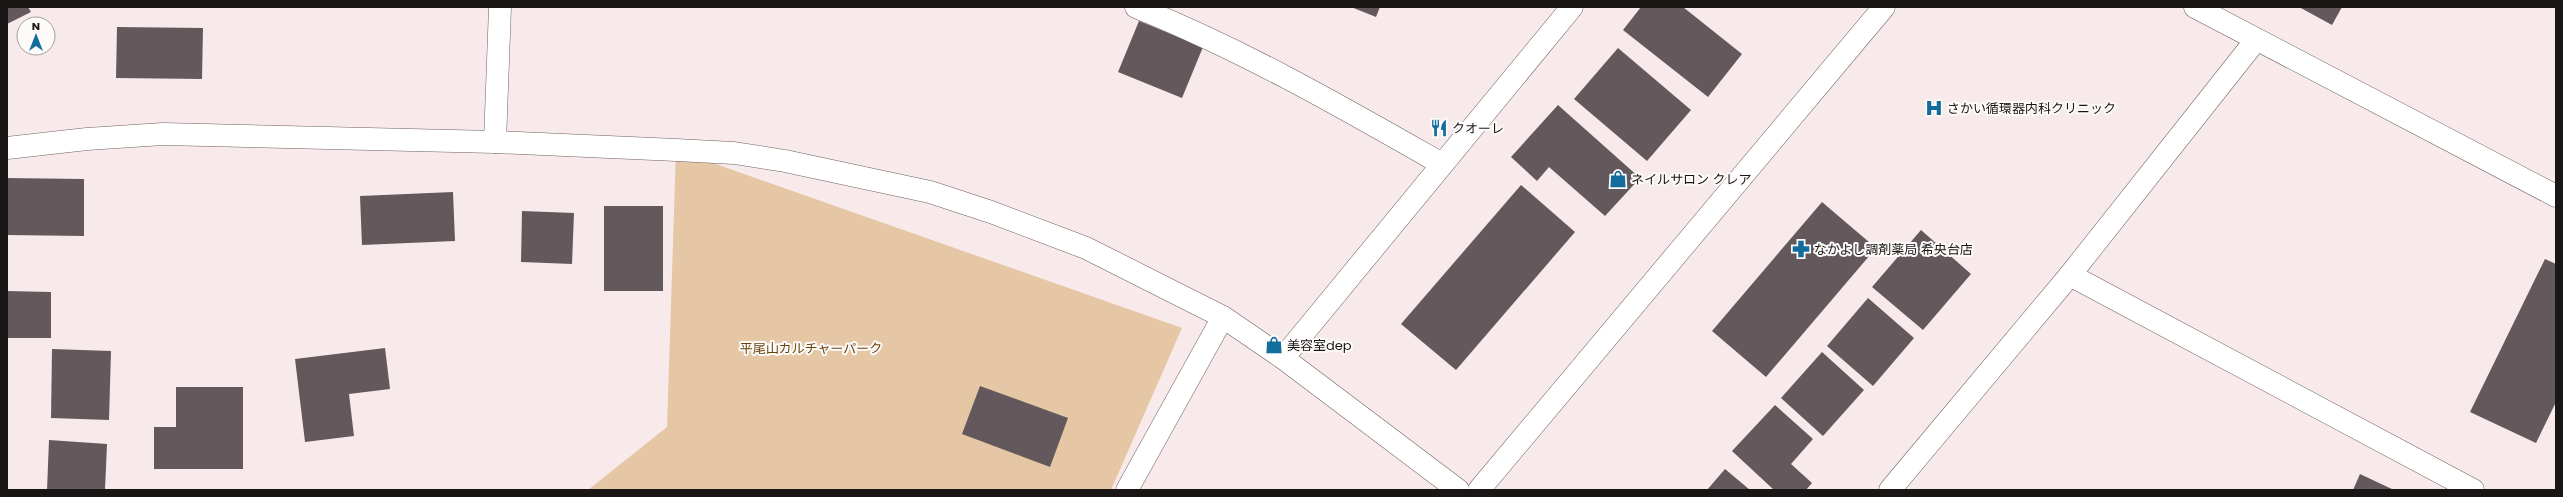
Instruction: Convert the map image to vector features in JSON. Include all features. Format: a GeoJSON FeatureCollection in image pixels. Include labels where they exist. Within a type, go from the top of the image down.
{"type":"FeatureCollection","features":[{"type":"Feature","properties":{"kind":"street"},"geometry":{"type":"LineString","coordinates":[[495,142],[500,7]]}},
{"type":"Feature","properties":{"kind":"street"},"geometry":{"type":"LineString","coordinates":[[1136,7],[1246,56],[1333,102],[1442,164]]}},
{"type":"Feature","properties":{"kind":"street"},"geometry":{"type":"LineString","coordinates":[[1283,358],[1572,7]]}},
{"type":"Feature","properties":{"kind":"street"},"geometry":{"type":"LineString","coordinates":[[1479,490],[1884,7]]}},
{"type":"Feature","properties":{"kind":"street"},"geometry":{"type":"LineString","coordinates":[[2195,7],[2556,196]]}},
{"type":"Feature","properties":{"kind":"street"},"geometry":{"type":"LineString","coordinates":[[1890,490],[2070,275],[2256,40]]}},
{"type":"Feature","properties":{"kind":"street"},"geometry":{"type":"LineString","coordinates":[[7,148],[87,139],[164,134],[495,142],[734,153],[784,161],[930,192],[991,212],[1086,248],[1223,317],[1283,358],[1458,490]]}},
{"type":"Feature","properties":{"kind":"street"},"geometry":{"type":"LineString","coordinates":[[2070,275],[2473,490]]}},
{"type":"Feature","properties":{"kind":"street"},"geometry":{"type":"LineString","coordinates":[[1127,490],[1223,317]]}},
{"type":"Feature","properties":{"kind":"green space","name":"平尾山カルチャーパーク"},"geometry":{"type":"Polygon","coordinates":[[[676,150],[1182,328],[1111,490],[588,490],[667,427],[676,150]]]}},
{"type":"Feature","properties":{"kind":"building"},"geometry":{"type":"Polygon","coordinates":[[[7,7],[28,7],[31,12],[23,16],[16,16],[16,20],[7,24],[7,7]]]}},
{"type":"Feature","properties":{"kind":"building"},"geometry":{"type":"Polygon","coordinates":[[[1351,7],[1380,7],[1376,17],[1351,7]]]}},
{"type":"Feature","properties":{"kind":"building"},"geometry":{"type":"Polygon","coordinates":[[[1641,7],[1683,7],[1742,54],[1708,97],[1623,30],[1641,7]]]}},
{"type":"Feature","properties":{"kind":"building"},"geometry":{"type":"Polygon","coordinates":[[[2299,7],[2342,7],[2332,25],[2299,7]]]}},
{"type":"Feature","properties":{"kind":"building"},"geometry":{"type":"Polygon","coordinates":[[[1139,21],[1203,47],[1182,98],[1118,72],[1139,21]]]}},
{"type":"Feature","properties":{"kind":"building"},"geometry":{"type":"Polygon","coordinates":[[[117,27],[203,28],[202,79],[116,78],[117,27]]]}},
{"type":"Feature","properties":{"kind":"building"},"geometry":{"type":"Polygon","coordinates":[[[1618,48],[1691,110],[1647,161],[1574,99],[1618,48]]]}},
{"type":"Feature","properties":{"kind":"building"},"geometry":{"type":"Polygon","coordinates":[[[1558,105],[1640,178],[1605,216],[1549,167],[1537,181],[1511,157],[1558,105]]]}},
{"type":"Feature","properties":{"kind":"building"},"geometry":{"type":"Polygon","coordinates":[[[7,178],[84,179],[84,236],[7,235],[7,178]]]}},
{"type":"Feature","properties":{"kind":"building"},"geometry":{"type":"Polygon","coordinates":[[[1521,185],[1575,232],[1456,370],[1401,324],[1521,185]]]}},
{"type":"Feature","properties":{"kind":"building"},"geometry":{"type":"Polygon","coordinates":[[[453,192],[455,241],[362,245],[360,196],[453,192]]]}},
{"type":"Feature","properties":{"kind":"building"},"geometry":{"type":"Polygon","coordinates":[[[1822,202],[1876,248],[1766,377],[1712,331],[1822,202]]]}},
{"type":"Feature","properties":{"kind":"building"},"geometry":{"type":"Polygon","coordinates":[[[604,206],[663,206],[663,291],[604,291],[604,206]]]}},
{"type":"Feature","properties":{"kind":"building"},"geometry":{"type":"Polygon","coordinates":[[[522,211],[574,213],[572,264],[521,262],[522,211]]]}},
{"type":"Feature","properties":{"kind":"building"},"geometry":{"type":"Polygon","coordinates":[[[1921,230],[1971,274],[1923,330],[1872,287],[1921,230]]]}},
{"type":"Feature","properties":{"kind":"building"},"geometry":{"type":"Polygon","coordinates":[[[2545,259],[2556,264],[2556,402],[2536,443],[2470,412],[2545,259]]]}},
{"type":"Feature","properties":{"kind":"building"},"geometry":{"type":"Polygon","coordinates":[[[7,291],[51,292],[51,338],[7,338],[7,291]]]}},
{"type":"Feature","properties":{"kind":"building"},"geometry":{"type":"Polygon","coordinates":[[[1868,298],[1914,338],[1873,386],[1827,346],[1868,298]]]}},
{"type":"Feature","properties":{"kind":"building"},"geometry":{"type":"Polygon","coordinates":[[[385,348],[390,389],[349,394],[354,436],[305,442],[295,359],[385,348]]]}},
{"type":"Feature","properties":{"kind":"building"},"geometry":{"type":"Polygon","coordinates":[[[52,349],[111,351],[109,420],[51,418],[52,349]]]}},
{"type":"Feature","properties":{"kind":"building"},"geometry":{"type":"Polygon","coordinates":[[[1822,352],[1864,390],[1823,436],[1781,398],[1822,352]]]}},
{"type":"Feature","properties":{"kind":"building"},"geometry":{"type":"Polygon","coordinates":[[[980,386],[1068,418],[1050,467],[962,434],[980,386]]]}},
{"type":"Feature","properties":{"kind":"building"},"geometry":{"type":"Polygon","coordinates":[[[176,387],[243,387],[243,469],[154,469],[154,427],[176,427],[176,387]]]}},
{"type":"Feature","properties":{"kind":"building"},"geometry":{"type":"Polygon","coordinates":[[[1775,405],[1813,439],[1791,464],[1812,483],[1806,490],[1774,490],[1732,451],[1775,405]]]}},
{"type":"Feature","properties":{"kind":"building"},"geometry":{"type":"Polygon","coordinates":[[[49,440],[107,444],[105,490],[47,490],[49,440]]]}},
{"type":"Feature","properties":{"kind":"building"},"geometry":{"type":"Polygon","coordinates":[[[1725,469],[1750,490],[1707,490],[1725,469]]]}},
{"type":"Feature","properties":{"kind":"building"},"geometry":{"type":"Polygon","coordinates":[[[2360,474],[2394,490],[2353,490],[2360,474]]]}},
{"type":"Feature","properties":{"kind":"place","name":"さかい循環器内科クリニック"},"geometry":{"type":"Point","coordinates":[1934,108]}},
{"type":"Feature","properties":{"kind":"place","name":"クオーレ"},"geometry":{"type":"Point","coordinates":[1439,128]}},
{"type":"Feature","properties":{"kind":"place","name":"ネイルサロン クレア"},"geometry":{"type":"Point","coordinates":[1618,179]}},
{"type":"Feature","properties":{"kind":"place","name":"なかよし調剤薬局 希央台店"},"geometry":{"type":"Point","coordinates":[1801,249]}},
{"type":"Feature","properties":{"kind":"place","name":"美容室dep"},"geometry":{"type":"Point","coordinates":[1274,345]}}]}
